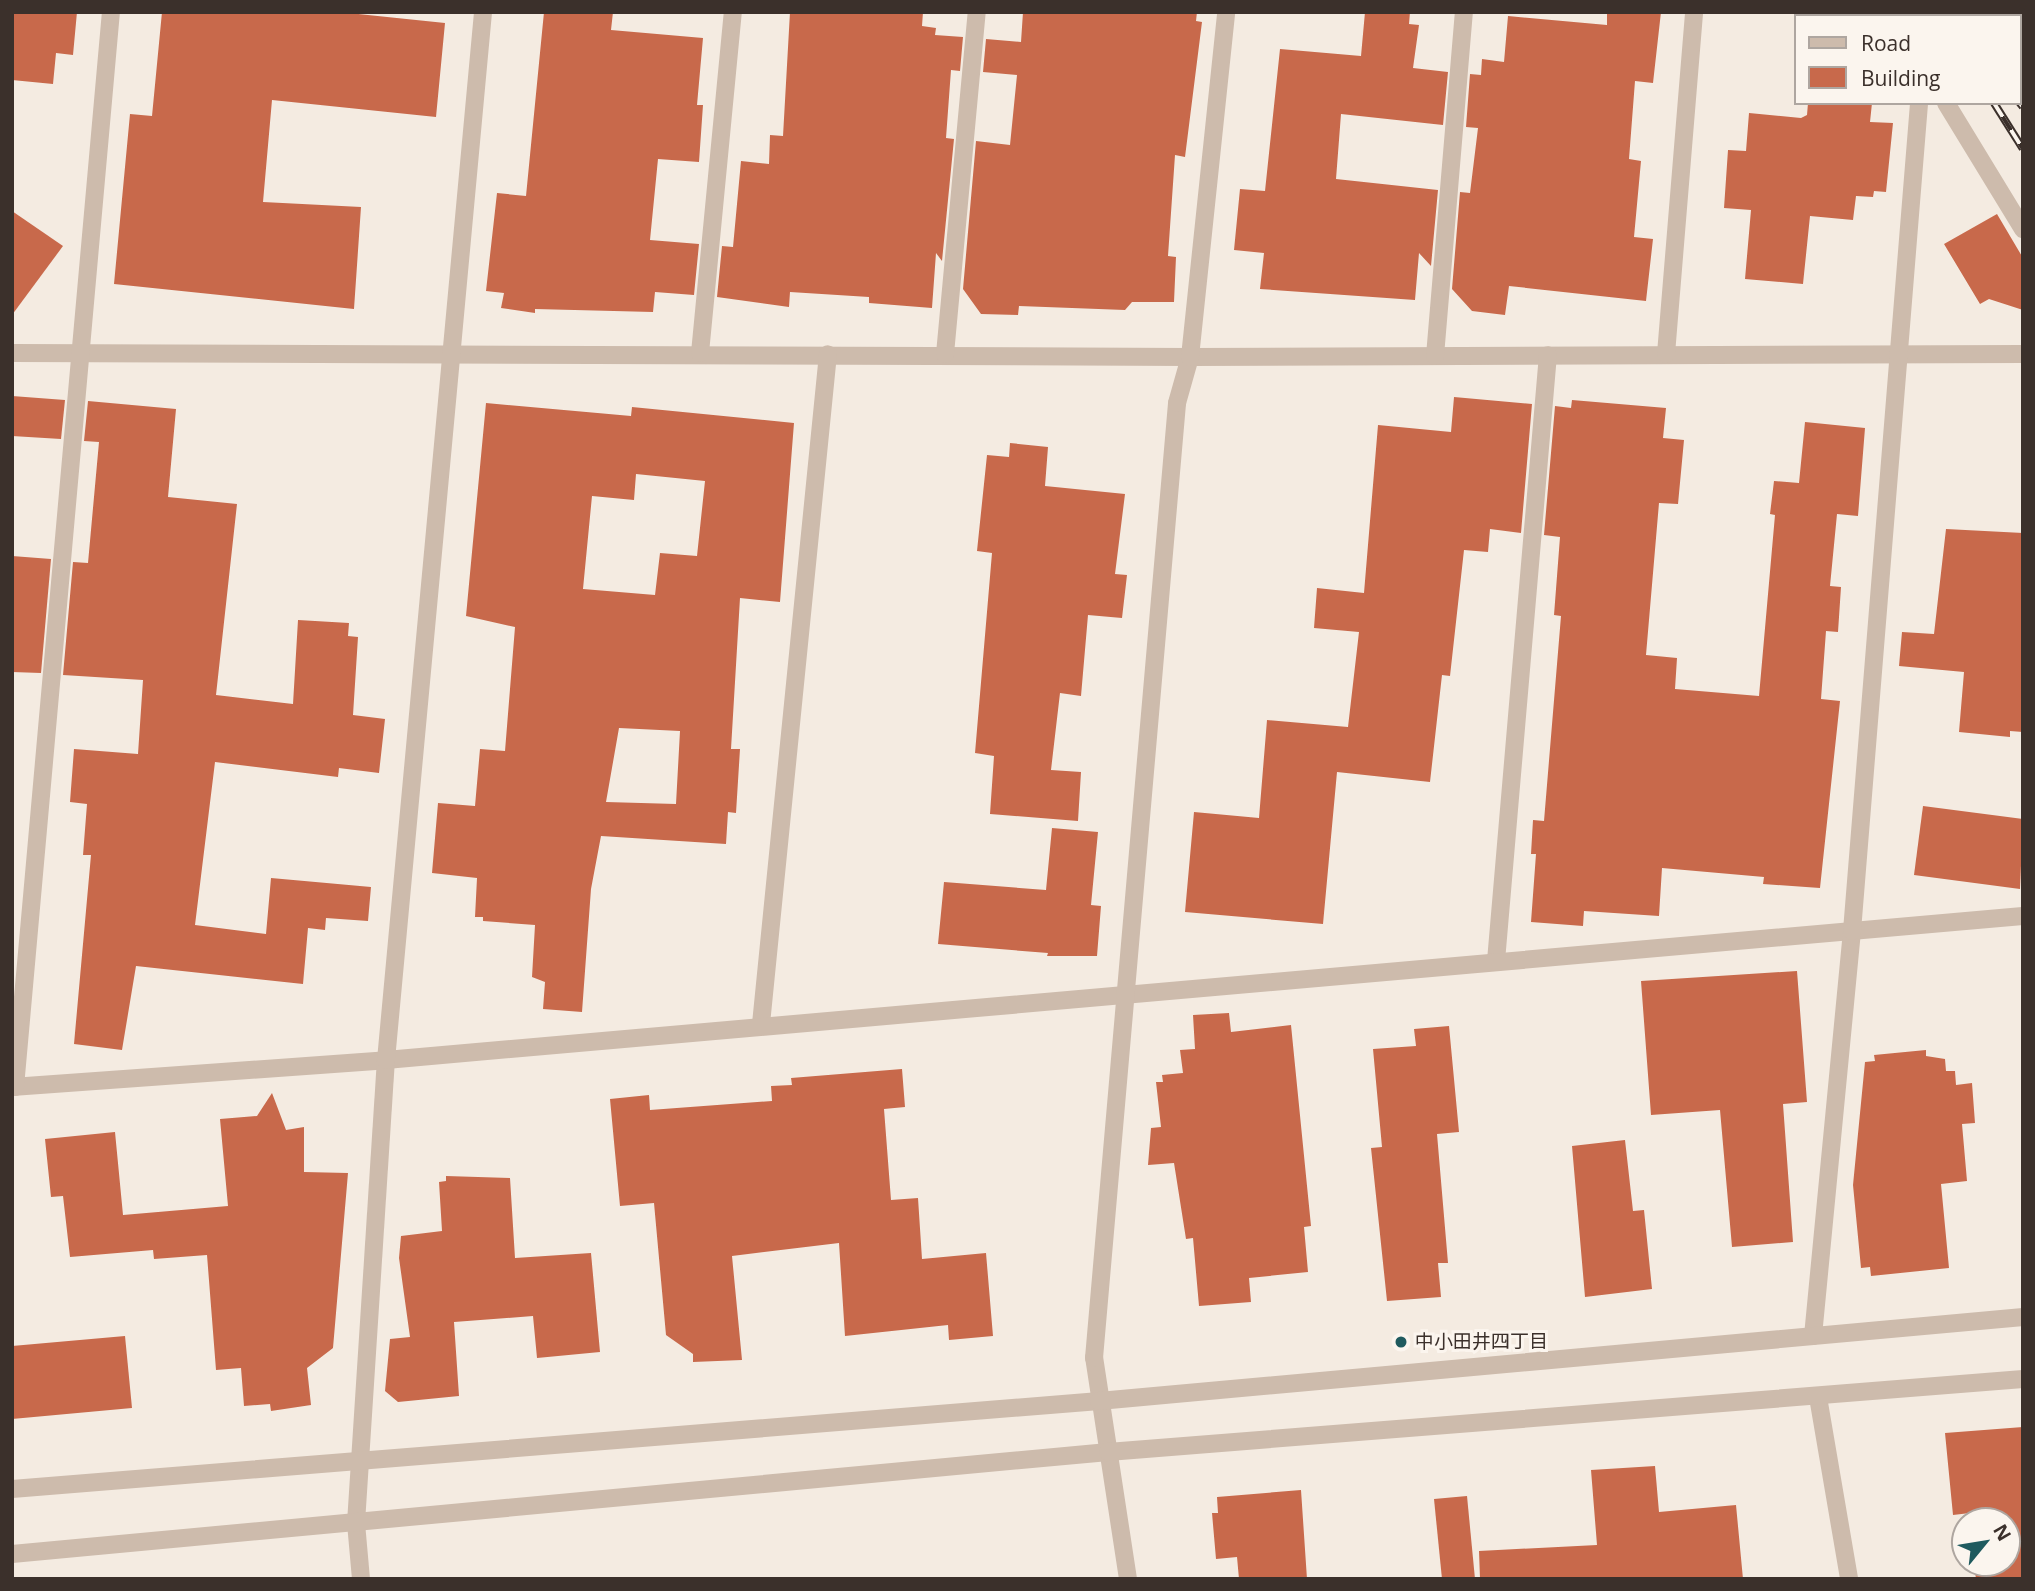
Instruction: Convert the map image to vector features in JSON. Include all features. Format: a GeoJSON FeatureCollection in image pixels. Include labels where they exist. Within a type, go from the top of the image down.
{"type":"FeatureCollection","features":[{"type":"Feature","properties":{"kind":"street"},"geometry":{"type":"LineString","coordinates":[[111,12],[14,1087],[386,1060],[761,1024],[2023,916]]}},
{"type":"Feature","properties":{"kind":"street"},"geometry":{"type":"LineString","coordinates":[[361,1579],[356,1523],[386,1060],[483,12]]}},
{"type":"Feature","properties":{"kind":"street"},"geometry":{"type":"LineString","coordinates":[[701,353],[733,12]]}},
{"type":"Feature","properties":{"kind":"street"},"geometry":{"type":"LineString","coordinates":[[945,354],[976,12]]}},
{"type":"Feature","properties":{"kind":"street"},"geometry":{"type":"LineString","coordinates":[[1128,1579],[1094,1358],[1177,403],[1190,357],[1226,12]]}},
{"type":"Feature","properties":{"kind":"street"},"geometry":{"type":"LineString","coordinates":[[1435,356],[1464,12]]}},
{"type":"Feature","properties":{"kind":"street"},"geometry":{"type":"LineString","coordinates":[[1665,354],[1694,12]]}},
{"type":"Feature","properties":{"kind":"street"},"geometry":{"type":"LineString","coordinates":[[1813,1336],[1852,931],[1919,105]]}},
{"type":"Feature","properties":{"kind":"street"},"geometry":{"type":"LineString","coordinates":[[1948,105],[2023,229]]}},
{"type":"Feature","properties":{"kind":"street"},"geometry":{"type":"LineString","coordinates":[[12,352],[452,356],[701,353],[1190,357],[1898,352],[2023,354]]}},
{"type":"Feature","properties":{"kind":"street"},"geometry":{"type":"LineString","coordinates":[[761,1024],[828,354]]}},
{"type":"Feature","properties":{"kind":"street"},"geometry":{"type":"LineString","coordinates":[[1496,961],[1548,355]]}},
{"type":"Feature","properties":{"kind":"street"},"geometry":{"type":"LineString","coordinates":[[12,1489],[360,1463],[1099,1401],[2023,1317]]}},
{"type":"Feature","properties":{"kind":"street"},"geometry":{"type":"LineString","coordinates":[[12,1554],[1108,1452],[2023,1379]]}},
{"type":"Feature","properties":{"kind":"street"},"geometry":{"type":"LineString","coordinates":[[1818,1397],[1849,1579]]}},
{"type":"Feature","properties":{"kind":"building"},"geometry":{"type":"Polygon","coordinates":[[[12,12],[77,12],[73,55],[56,53],[53,84],[12,80],[12,12]]]}},
{"type":"Feature","properties":{"kind":"building"},"geometry":{"type":"Polygon","coordinates":[[[162,12],[339,12],[445,23],[436,117],[272,100],[263,202],[361,207],[354,309],[114,284],[130,114],[152,116],[162,12]]]}},
{"type":"Feature","properties":{"kind":"building"},"geometry":{"type":"Polygon","coordinates":[[[544,12],[613,12],[611,30],[703,38],[697,105],[703,105],[699,162],[658,159],[650,240],[699,244],[694,295],[655,292],[653,312],[535,309],[535,313],[501,308],[504,293],[486,291],[497,193],[526,196],[544,12]]]}},
{"type":"Feature","properties":{"kind":"building"},"geometry":{"type":"Polygon","coordinates":[[[790,12],[923,12],[922,26],[936,28],[935,35],[963,37],[960,71],[951,70],[946,138],[954,139],[942,261],[936,253],[932,308],[869,303],[869,297],[790,292],[789,307],[717,297],[722,246],[733,247],[741,161],[769,164],[770,135],[783,136],[790,12]]]}},
{"type":"Feature","properties":{"kind":"building"},"geometry":{"type":"Polygon","coordinates":[[[1023,12],[1197,12],[1196,21],[1202,22],[1185,157],[1175,155],[1168,256],[1176,257],[1174,302],[1132,302],[1125,310],[1019,306],[1018,315],[981,314],[963,289],[976,141],[1010,145],[1017,75],[983,72],[986,39],[1021,42],[1023,12]]]}},
{"type":"Feature","properties":{"kind":"building"},"geometry":{"type":"Polygon","coordinates":[[[1365,12],[1410,12],[1409,24],[1419,25],[1413,68],[1448,72],[1443,125],[1341,114],[1336,179],[1438,190],[1431,266],[1419,253],[1415,300],[1260,289],[1264,253],[1234,250],[1240,189],[1265,191],[1280,49],[1361,56],[1365,12]]]}},
{"type":"Feature","properties":{"kind":"building"},"geometry":{"type":"Polygon","coordinates":[[[1607,12],[1661,12],[1653,83],[1635,81],[1629,159],[1641,161],[1634,237],[1653,239],[1646,301],[1509,286],[1505,315],[1472,311],[1452,289],[1460,192],[1470,193],[1478,128],[1466,127],[1470,74],[1481,75],[1482,59],[1504,62],[1508,16],[1607,25],[1607,12]]]}},
{"type":"Feature","properties":{"kind":"building"},"geometry":{"type":"Polygon","coordinates":[[[1808,105],[1872,105],[1870,122],[1893,123],[1886,192],[1874,191],[1873,197],[1856,196],[1853,220],[1810,216],[1803,284],[1745,279],[1751,210],[1724,208],[1728,150],[1746,151],[1749,113],[1801,118],[1807,115],[1808,105]]]}},
{"type":"Feature","properties":{"kind":"building"},"geometry":{"type":"Polygon","coordinates":[[[12,211],[63,246],[12,315],[12,211]]]}},
{"type":"Feature","properties":{"kind":"building"},"geometry":{"type":"Polygon","coordinates":[[[1997,214],[2023,258],[2023,310],[1989,299],[1980,304],[1944,244],[1997,214]]]}},
{"type":"Feature","properties":{"kind":"building"},"geometry":{"type":"Polygon","coordinates":[[[12,396],[65,400],[61,439],[12,436],[12,396]]]}},
{"type":"Feature","properties":{"kind":"building"},"geometry":{"type":"Polygon","coordinates":[[[1454,397],[1532,404],[1521,533],[1490,529],[1488,552],[1464,550],[1450,676],[1442,675],[1430,782],[1337,772],[1323,924],[1185,912],[1194,812],[1259,818],[1267,720],[1348,727],[1359,632],[1314,628],[1317,588],[1364,593],[1378,425],[1451,432],[1454,397]]]}},
{"type":"Feature","properties":{"kind":"building"},"geometry":{"type":"Polygon","coordinates":[[[1572,400],[1666,408],[1663,438],[1684,440],[1678,504],[1659,503],[1646,655],[1677,658],[1675,689],[1759,696],[1775,515],[1770,514],[1774,481],[1799,483],[1805,422],[1865,428],[1858,516],[1837,514],[1830,586],[1841,587],[1838,632],[1826,631],[1821,699],[1840,701],[1820,888],[1763,884],[1764,877],[1662,868],[1659,916],[1584,911],[1583,926],[1531,922],[1536,854],[1531,854],[1533,820],[1544,821],[1561,616],[1554,615],[1560,537],[1544,535],[1555,406],[1571,408],[1572,400]]]}},
{"type":"Feature","properties":{"kind":"building"},"geometry":{"type":"Polygon","coordinates":[[[88,401],[176,409],[168,497],[237,504],[216,695],[293,704],[298,620],[349,623],[348,636],[358,637],[353,715],[385,719],[379,773],[339,768],[338,777],[215,762],[195,925],[266,934],[271,878],[371,887],[368,921],[326,918],[325,930],[308,928],[303,984],[136,966],[122,1050],[74,1044],[91,855],[83,855],[87,804],[70,802],[74,749],[138,754],[143,680],[63,675],[73,562],[88,563],[99,442],[84,441],[88,401]]]}},
{"type":"Feature","properties":{"kind":"building"},"geometry":{"type":"Polygon","coordinates":[[[486,403],[631,416],[632,407],[794,423],[780,602],[740,598],[731,749],[740,749],[736,813],[728,812],[726,844],[601,836],[591,889],[582,1012],[543,1009],[545,982],[532,977],[535,925],[483,921],[483,917],[475,917],[477,878],[432,873],[438,803],[475,806],[480,749],[505,751],[515,627],[466,616],[486,403]],[[636,474],[634,500],[592,496],[583,589],[655,595],[660,553],[697,556],[705,481],[636,474]],[[619,728],[606,802],[676,804],[680,731],[619,728]]]}},
{"type":"Feature","properties":{"kind":"building"},"geometry":{"type":"Polygon","coordinates":[[[1010,443],[1048,447],[1045,486],[1125,494],[1115,574],[1127,575],[1122,618],[1088,615],[1081,696],[1060,693],[1051,770],[1081,772],[1078,821],[990,814],[994,756],[975,753],[992,553],[977,551],[987,455],[1009,457],[1010,443]]]}},
{"type":"Feature","properties":{"kind":"building"},"geometry":{"type":"Polygon","coordinates":[[[1946,529],[2023,533],[2023,732],[2010,731],[2010,737],[1959,732],[1964,672],[1899,666],[1902,632],[1934,634],[1946,529]]]}},
{"type":"Feature","properties":{"kind":"building"},"geometry":{"type":"Polygon","coordinates":[[[12,556],[51,559],[41,673],[12,672],[12,556]]]}},
{"type":"Feature","properties":{"kind":"building"},"geometry":{"type":"Polygon","coordinates":[[[1923,806],[2023,819],[2020,889],[1914,875],[1923,806]]]}},
{"type":"Feature","properties":{"kind":"building"},"geometry":{"type":"Polygon","coordinates":[[[1052,828],[1098,832],[1091,905],[1101,906],[1097,956],[1047,956],[1048,953],[938,944],[944,882],[1046,890],[1052,828]]]}},
{"type":"Feature","properties":{"kind":"building"},"geometry":{"type":"Polygon","coordinates":[[[1797,971],[1807,1102],[1783,1104],[1793,1242],[1732,1247],[1720,1110],[1651,1115],[1641,981],[1797,971]]]}},
{"type":"Feature","properties":{"kind":"building"},"geometry":{"type":"Polygon","coordinates":[[[1229,1013],[1231,1032],[1291,1025],[1311,1226],[1304,1227],[1308,1272],[1249,1278],[1251,1302],[1199,1306],[1193,1238],[1186,1239],[1174,1163],[1148,1165],[1151,1128],[1161,1127],[1156,1082],[1163,1082],[1162,1075],[1183,1073],[1180,1050],[1195,1049],[1193,1015],[1229,1013]]]}},
{"type":"Feature","properties":{"kind":"building"},"geometry":{"type":"Polygon","coordinates":[[[1449,1026],[1459,1132],[1437,1134],[1448,1263],[1438,1263],[1441,1297],[1387,1301],[1371,1148],[1382,1147],[1373,1049],[1416,1046],[1414,1029],[1449,1026]]]}},
{"type":"Feature","properties":{"kind":"building"},"geometry":{"type":"Polygon","coordinates":[[[1926,1050],[1926,1056],[1945,1059],[1946,1071],[1955,1071],[1956,1085],[1972,1083],[1975,1123],[1962,1124],[1967,1181],[1941,1184],[1949,1268],[1871,1276],[1870,1267],[1861,1268],[1853,1185],[1865,1062],[1875,1061],[1874,1055],[1926,1050]]]}},
{"type":"Feature","properties":{"kind":"building"},"geometry":{"type":"Polygon","coordinates":[[[902,1069],[905,1107],[884,1109],[891,1200],[918,1198],[922,1259],[986,1253],[993,1336],[949,1340],[948,1325],[845,1336],[839,1243],[732,1256],[742,1360],[693,1362],[693,1354],[666,1335],[654,1203],[620,1206],[610,1099],[649,1095],[650,1110],[772,1101],[771,1086],[792,1085],[791,1078],[902,1069]]]}},
{"type":"Feature","properties":{"kind":"building"},"geometry":{"type":"Polygon","coordinates":[[[272,1093],[286,1130],[304,1127],[304,1172],[348,1173],[333,1348],[307,1368],[311,1405],[271,1411],[270,1404],[244,1406],[241,1368],[216,1370],[207,1255],[154,1259],[153,1250],[70,1257],[63,1196],[51,1197],[45,1139],[115,1132],[123,1215],[228,1206],[220,1119],[257,1116],[272,1093]]]}},
{"type":"Feature","properties":{"kind":"building"},"geometry":{"type":"Polygon","coordinates":[[[1625,1140],[1633,1211],[1644,1210],[1652,1289],[1585,1297],[1572,1146],[1625,1140]]]}},
{"type":"Feature","properties":{"kind":"building"},"geometry":{"type":"Polygon","coordinates":[[[446,1176],[510,1178],[515,1258],[591,1253],[600,1352],[537,1358],[533,1316],[454,1322],[459,1396],[398,1402],[385,1391],[390,1339],[410,1337],[399,1258],[401,1236],[442,1231],[439,1182],[446,1181],[446,1176]]]}},
{"type":"Feature","properties":{"kind":"building"},"geometry":{"type":"Polygon","coordinates":[[[125,1336],[132,1408],[12,1419],[12,1346],[125,1336]]]}},
{"type":"Feature","properties":{"kind":"building"},"geometry":{"type":"Polygon","coordinates":[[[2023,1427],[2023,1579],[1976,1579],[2021,1577],[2021,1507],[1952,1507],[1945,1433],[2023,1427]]]}},
{"type":"Feature","properties":{"kind":"building"},"geometry":{"type":"Polygon","coordinates":[[[1655,1466],[1659,1512],[1736,1505],[1743,1579],[1480,1579],[1479,1551],[1597,1545],[1591,1470],[1655,1466]]]}},
{"type":"Feature","properties":{"kind":"building"},"geometry":{"type":"Polygon","coordinates":[[[1301,1490],[1307,1579],[1239,1579],[1237,1557],[1216,1559],[1212,1513],[1218,1513],[1217,1497],[1301,1490]]]}},
{"type":"Feature","properties":{"kind":"building"},"geometry":{"type":"Polygon","coordinates":[[[1467,1496],[1475,1579],[1442,1579],[1434,1499],[1467,1496]]]}},
{"type":"Feature","properties":{"kind":"railway"},"geometry":{"type":"LineString","coordinates":[[1995,105],[2023,149]]}},
{"type":"Feature","properties":{"kind":"place","name":"中小田井四丁目"},"geometry":{"type":"Point","coordinates":[1401,1342]}}]}
